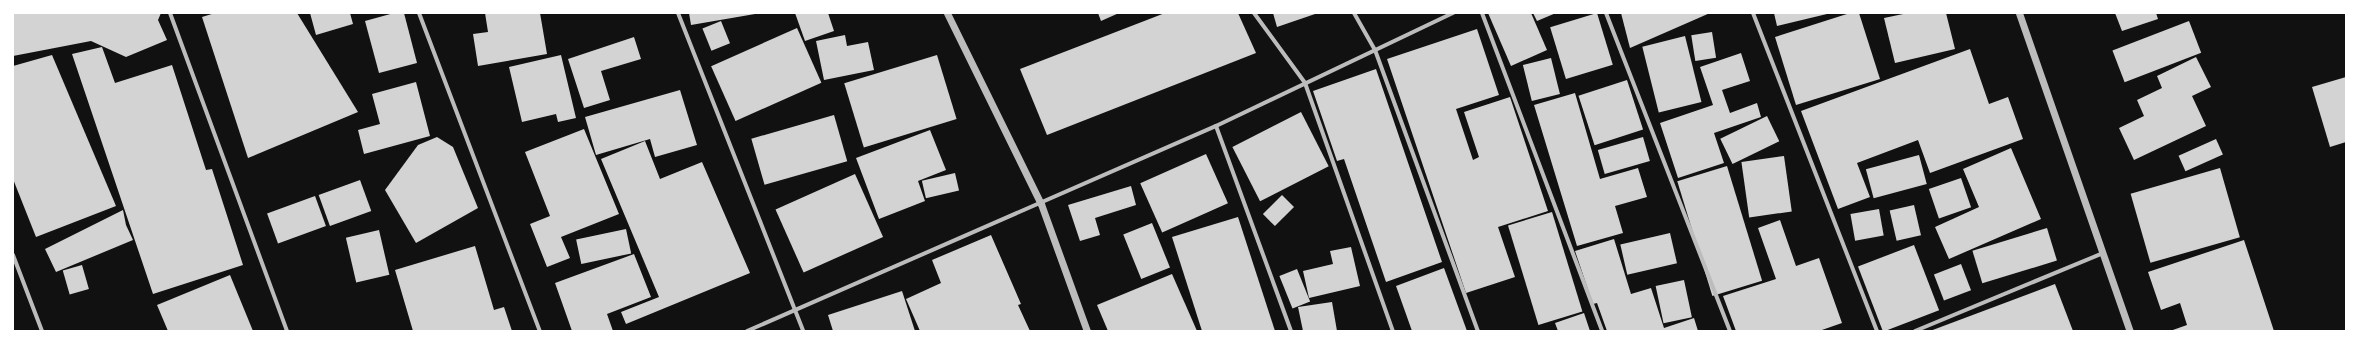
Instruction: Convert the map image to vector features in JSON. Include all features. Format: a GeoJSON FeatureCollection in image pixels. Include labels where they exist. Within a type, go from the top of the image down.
{"type":"FeatureCollection","features":[{"type":"Feature","properties":{"kind":"street"},"geometry":{"type":"LineString","coordinates":[[170,13],[287,331]]}},
{"type":"Feature","properties":{"kind":"street"},"geometry":{"type":"LineString","coordinates":[[419,13],[540,331]]}},
{"type":"Feature","properties":{"kind":"street"},"geometry":{"type":"LineString","coordinates":[[678,13],[803,331]]}},
{"type":"Feature","properties":{"kind":"street"},"geometry":{"type":"LineString","coordinates":[[947,13],[1041,204],[1087,331]]}},
{"type":"Feature","properties":{"kind":"street"},"geometry":{"type":"LineString","coordinates":[[1254,13],[1305,82],[1393,331]]}},
{"type":"Feature","properties":{"kind":"street"},"geometry":{"type":"LineString","coordinates":[[1354,13],[1375,50],[1478,331]]}},
{"type":"Feature","properties":{"kind":"street"},"geometry":{"type":"LineString","coordinates":[[747,331],[1041,204],[1216,126],[1305,82],[1453,13]]}},
{"type":"Feature","properties":{"kind":"street"},"geometry":{"type":"LineString","coordinates":[[1482,13],[1602,331]]}},
{"type":"Feature","properties":{"kind":"street"},"geometry":{"type":"LineString","coordinates":[[1606,13],[1730,331]]}},
{"type":"Feature","properties":{"kind":"street"},"geometry":{"type":"LineString","coordinates":[[1752,13],[1877,331]]}},
{"type":"Feature","properties":{"kind":"street"},"geometry":{"type":"LineString","coordinates":[[2019,13],[2130,331]]}},
{"type":"Feature","properties":{"kind":"street"},"geometry":{"type":"LineString","coordinates":[[1216,126],[1291,331]]}},
{"type":"Feature","properties":{"kind":"street"},"geometry":{"type":"LineString","coordinates":[[1914,331],[2103,253]]}},
{"type":"Feature","properties":{"kind":"street"},"geometry":{"type":"LineString","coordinates":[[13,255],[42,331]]}},
{"type":"Feature","properties":{"kind":"building"},"geometry":{"type":"Polygon","coordinates":[[[161,13],[158,20],[167,40],[126,57],[91,41],[13,56],[13,14],[161,13]]]}},
{"type":"Feature","properties":{"kind":"building"},"geometry":{"type":"Polygon","coordinates":[[[215,13],[297,13],[358,112],[248,158],[202,17],[215,13]]]}},
{"type":"Feature","properties":{"kind":"building"},"geometry":{"type":"Polygon","coordinates":[[[310,13],[350,13],[353,24],[316,35],[310,13]]]}},
{"type":"Feature","properties":{"kind":"building"},"geometry":{"type":"Polygon","coordinates":[[[394,13],[404,13],[417,63],[379,73],[365,21],[394,13]]]}},
{"type":"Feature","properties":{"kind":"building"},"geometry":{"type":"Polygon","coordinates":[[[485,13],[540,13],[547,54],[478,66],[473,34],[488,32],[485,13]]]}},
{"type":"Feature","properties":{"kind":"building"},"geometry":{"type":"Polygon","coordinates":[[[689,13],[755,13],[755,14],[691,25],[689,13]]]}},
{"type":"Feature","properties":{"kind":"building"},"geometry":{"type":"Polygon","coordinates":[[[795,13],[828,13],[834,31],[805,41],[795,13]]]}},
{"type":"Feature","properties":{"kind":"building"},"geometry":{"type":"Polygon","coordinates":[[[1098,13],[1119,13],[1101,21],[1098,13]]]}},
{"type":"Feature","properties":{"kind":"building"},"geometry":{"type":"Polygon","coordinates":[[[1165,13],[1238,13],[1256,53],[1047,135],[1020,69],[1165,13]]]}},
{"type":"Feature","properties":{"kind":"building"},"geometry":{"type":"Polygon","coordinates":[[[1273,13],[1318,13],[1277,27],[1273,13]]]}},
{"type":"Feature","properties":{"kind":"building"},"geometry":{"type":"Polygon","coordinates":[[[1488,13],[1531,13],[1547,50],[1511,66],[1488,13]]]}},
{"type":"Feature","properties":{"kind":"building"},"geometry":{"type":"Polygon","coordinates":[[[1533,13],[1556,13],[1537,21],[1533,13]]]}},
{"type":"Feature","properties":{"kind":"building"},"geometry":{"type":"Polygon","coordinates":[[[1597,13],[1613,65],[1566,79],[1550,27],[1597,13]]]}},
{"type":"Feature","properties":{"kind":"building"},"geometry":{"type":"Polygon","coordinates":[[[1621,13],[1710,13],[1630,48],[1621,13]]]}},
{"type":"Feature","properties":{"kind":"building"},"geometry":{"type":"Polygon","coordinates":[[[1774,13],[1827,13],[1827,14],[1777,26],[1774,13]]]}},
{"type":"Feature","properties":{"kind":"building"},"geometry":{"type":"Polygon","coordinates":[[[1850,13],[1859,13],[1880,79],[1796,105],[1775,37],[1850,13]]]}},
{"type":"Feature","properties":{"kind":"building"},"geometry":{"type":"Polygon","coordinates":[[[1908,13],[1946,13],[1955,49],[1895,63],[1884,18],[1908,13]]]}},
{"type":"Feature","properties":{"kind":"building"},"geometry":{"type":"Polygon","coordinates":[[[2115,13],[2156,13],[2158,19],[2122,31],[2115,13]]]}},
{"type":"Feature","properties":{"kind":"building"},"geometry":{"type":"Polygon","coordinates":[[[721,21],[730,43],[711,51],[702,28],[721,21]]]}},
{"type":"Feature","properties":{"kind":"building"},"geometry":{"type":"Polygon","coordinates":[[[2189,21],[2201,53],[2125,82],[2112,50],[2189,21]]]}},
{"type":"Feature","properties":{"kind":"building"},"geometry":{"type":"Polygon","coordinates":[[[797,28],[821,83],[736,121],[711,66],[797,28]]]}},
{"type":"Feature","properties":{"kind":"building"},"geometry":{"type":"Polygon","coordinates":[[[1477,29],[1499,95],[1456,109],[1473,160],[1479,157],[1464,112],[1510,97],[1548,211],[1498,227],[1515,277],[1466,293],[1387,59],[1477,29]]]}},
{"type":"Feature","properties":{"kind":"building"},"geometry":{"type":"Polygon","coordinates":[[[1712,32],[1716,58],[1695,61],[1691,35],[1712,32]]]}},
{"type":"Feature","properties":{"kind":"building"},"geometry":{"type":"Polygon","coordinates":[[[845,35],[847,46],[868,42],[874,70],[824,80],[816,41],[845,35]]]}},
{"type":"Feature","properties":{"kind":"building"},"geometry":{"type":"Polygon","coordinates":[[[1685,36],[1701,102],[1659,113],[1642,47],[1685,36]]]}},
{"type":"Feature","properties":{"kind":"building"},"geometry":{"type":"Polygon","coordinates":[[[634,37],[641,59],[601,71],[610,100],[584,108],[568,59],[634,37]]]}},
{"type":"Feature","properties":{"kind":"building"},"geometry":{"type":"Polygon","coordinates":[[[102,47],[115,83],[172,65],[206,170],[212,169],[243,265],[153,294],[72,54],[102,47]]]}},
{"type":"Feature","properties":{"kind":"building"},"geometry":{"type":"Polygon","coordinates":[[[1970,49],[1989,104],[2008,97],[2023,139],[1930,173],[1918,140],[1857,163],[1870,197],[1838,209],[1801,111],[1970,49]]]}},
{"type":"Feature","properties":{"kind":"building"},"geometry":{"type":"Polygon","coordinates":[[[1741,53],[1750,81],[1722,90],[1730,113],[1757,103],[1761,117],[1714,133],[1724,163],[1678,178],[1660,123],[1713,105],[1700,67],[1741,53]]]}},
{"type":"Feature","properties":{"kind":"building"},"geometry":{"type":"Polygon","coordinates":[[[52,55],[116,206],[36,237],[13,179],[13,66],[52,55]]]}},
{"type":"Feature","properties":{"kind":"building"},"geometry":{"type":"Polygon","coordinates":[[[561,55],[576,118],[558,122],[556,114],[522,122],[509,67],[561,55]]]}},
{"type":"Feature","properties":{"kind":"building"},"geometry":{"type":"Polygon","coordinates":[[[937,55],[957,119],[864,147],[844,83],[937,55]]]}},
{"type":"Feature","properties":{"kind":"building"},"geometry":{"type":"Polygon","coordinates":[[[2196,57],[2211,87],[2192,96],[2206,126],[2134,160],[2119,128],[2144,116],[2137,100],[2162,88],[2157,76],[2196,57]]]}},
{"type":"Feature","properties":{"kind":"building"},"geometry":{"type":"Polygon","coordinates":[[[1551,58],[1560,94],[1532,101],[1523,65],[1551,58]]]}},
{"type":"Feature","properties":{"kind":"building"},"geometry":{"type":"Polygon","coordinates":[[[1376,69],[1442,262],[1386,282],[1344,159],[1337,161],[1313,91],[1376,69]]]}},
{"type":"Feature","properties":{"kind":"building"},"geometry":{"type":"Polygon","coordinates":[[[2346,77],[2346,142],[2330,147],[2312,87],[2346,77]]]}},
{"type":"Feature","properties":{"kind":"building"},"geometry":{"type":"Polygon","coordinates":[[[1627,80],[1643,129],[1595,145],[1578,96],[1627,80]]]}},
{"type":"Feature","properties":{"kind":"building"},"geometry":{"type":"Polygon","coordinates":[[[416,82],[430,136],[364,154],[358,130],[380,124],[372,94],[416,82]]]}},
{"type":"Feature","properties":{"kind":"building"},"geometry":{"type":"Polygon","coordinates":[[[680,90],[697,145],[655,157],[650,139],[596,155],[585,117],[680,90]]]}},
{"type":"Feature","properties":{"kind":"building"},"geometry":{"type":"Polygon","coordinates":[[[1575,93],[1600,179],[1638,168],[1647,197],[1615,206],[1623,233],[1577,246],[1534,105],[1575,93]]]}},
{"type":"Feature","properties":{"kind":"building"},"geometry":{"type":"Polygon","coordinates":[[[1301,112],[1329,166],[1260,201],[1232,147],[1301,112]]]}},
{"type":"Feature","properties":{"kind":"building"},"geometry":{"type":"Polygon","coordinates":[[[834,115],[847,161],[765,185],[751,139],[834,115]]]}},
{"type":"Feature","properties":{"kind":"building"},"geometry":{"type":"Polygon","coordinates":[[[1767,116],[1779,141],[1733,164],[1720,139],[1767,116]]]}},
{"type":"Feature","properties":{"kind":"building"},"geometry":{"type":"Polygon","coordinates":[[[584,129],[619,214],[561,237],[570,258],[547,267],[530,224],[550,216],[525,152],[584,129]]]}},
{"type":"Feature","properties":{"kind":"building"},"geometry":{"type":"Polygon","coordinates":[[[930,130],[946,170],[918,181],[925,201],[879,219],[856,158],[930,130]]]}},
{"type":"Feature","properties":{"kind":"building"},"geometry":{"type":"Polygon","coordinates":[[[437,137],[453,147],[478,208],[416,243],[385,190],[418,145],[437,137]]]}},
{"type":"Feature","properties":{"kind":"building"},"geometry":{"type":"Polygon","coordinates":[[[1643,137],[1650,161],[1605,174],[1598,150],[1643,137]]]}},
{"type":"Feature","properties":{"kind":"building"},"geometry":{"type":"Polygon","coordinates":[[[2216,139],[2223,155],[2185,171],[2179,156],[2216,139]]]}},
{"type":"Feature","properties":{"kind":"building"},"geometry":{"type":"Polygon","coordinates":[[[645,141],[660,179],[702,162],[750,273],[626,324],[621,312],[659,297],[601,159],[645,141]]]}},
{"type":"Feature","properties":{"kind":"building"},"geometry":{"type":"Polygon","coordinates":[[[2011,148],[2041,219],[1949,259],[1935,227],[1979,207],[1963,169],[2011,148]]]}},
{"type":"Feature","properties":{"kind":"building"},"geometry":{"type":"Polygon","coordinates":[[[1206,154],[1228,203],[1162,233],[1140,183],[1206,154]]]}},
{"type":"Feature","properties":{"kind":"building"},"geometry":{"type":"Polygon","coordinates":[[[1919,155],[1927,184],[1874,198],[1866,169],[1919,155]]]}},
{"type":"Feature","properties":{"kind":"building"},"geometry":{"type":"Polygon","coordinates":[[[1784,156],[1792,211],[1749,217],[1741,162],[1784,156]]]}},
{"type":"Feature","properties":{"kind":"building"},"geometry":{"type":"Polygon","coordinates":[[[1727,166],[1762,281],[1712,296],[1677,181],[1727,166]]]}},
{"type":"Feature","properties":{"kind":"building"},"geometry":{"type":"Polygon","coordinates":[[[2220,168],[2240,237],[2150,263],[2131,194],[2220,168]]]}},
{"type":"Feature","properties":{"kind":"building"},"geometry":{"type":"Polygon","coordinates":[[[955,173],[959,191],[926,198],[922,181],[955,173]]]}},
{"type":"Feature","properties":{"kind":"building"},"geometry":{"type":"Polygon","coordinates":[[[855,174],[883,237],[804,272],[776,209],[855,174]]]}},
{"type":"Feature","properties":{"kind":"building"},"geometry":{"type":"Polygon","coordinates":[[[1961,178],[1971,207],[1939,218],[1929,189],[1961,178]]]}},
{"type":"Feature","properties":{"kind":"building"},"geometry":{"type":"Polygon","coordinates":[[[360,180],[371,211],[330,226],[319,195],[360,180]]]}},
{"type":"Feature","properties":{"kind":"building"},"geometry":{"type":"Polygon","coordinates":[[[1131,186],[1136,205],[1095,218],[1100,235],[1080,241],[1068,205],[1131,186]]]}},
{"type":"Feature","properties":{"kind":"building"},"geometry":{"type":"Polygon","coordinates":[[[1282,195],[1294,207],[1275,226],[1263,214],[1282,195]]]}},
{"type":"Feature","properties":{"kind":"building"},"geometry":{"type":"Polygon","coordinates":[[[315,196],[326,226],[278,244],[267,213],[315,196]]]}},
{"type":"Feature","properties":{"kind":"building"},"geometry":{"type":"Polygon","coordinates":[[[1914,205],[1921,235],[1897,241],[1890,211],[1914,205]]]}},
{"type":"Feature","properties":{"kind":"building"},"geometry":{"type":"Polygon","coordinates":[[[1879,209],[1884,236],[1855,241],[1850,214],[1879,209]]]}},
{"type":"Feature","properties":{"kind":"building"},"geometry":{"type":"Polygon","coordinates":[[[123,210],[126,225],[133,240],[56,272],[45,249],[123,210]]]}},
{"type":"Feature","properties":{"kind":"building"},"geometry":{"type":"Polygon","coordinates":[[[1552,212],[1582,311],[1538,325],[1508,225],[1552,212]]]}},
{"type":"Feature","properties":{"kind":"building"},"geometry":{"type":"Polygon","coordinates":[[[1238,217],[1275,331],[1202,331],[1172,237],[1238,217]]]}},
{"type":"Feature","properties":{"kind":"building"},"geometry":{"type":"Polygon","coordinates":[[[1780,220],[1796,266],[1819,258],[1842,323],[1819,331],[1736,331],[1723,296],[1776,279],[1758,228],[1780,220]]]}},
{"type":"Feature","properties":{"kind":"building"},"geometry":{"type":"Polygon","coordinates":[[[1152,223],[1170,268],[1141,279],[1123,235],[1152,223]]]}},
{"type":"Feature","properties":{"kind":"building"},"geometry":{"type":"Polygon","coordinates":[[[2047,228],[2057,261],[1982,283],[1972,251],[2047,228]]]}},
{"type":"Feature","properties":{"kind":"building"},"geometry":{"type":"Polygon","coordinates":[[[626,229],[631,253],[581,264],[576,240],[626,229]]]}},
{"type":"Feature","properties":{"kind":"building"},"geometry":{"type":"Polygon","coordinates":[[[379,230],[389,275],[356,282],[346,238],[379,230]]]}},
{"type":"Feature","properties":{"kind":"building"},"geometry":{"type":"Polygon","coordinates":[[[1670,233],[1677,263],[1627,275],[1620,244],[1670,233]]]}},
{"type":"Feature","properties":{"kind":"building"},"geometry":{"type":"Polygon","coordinates":[[[991,235],[1021,304],[1018,305],[1030,331],[920,331],[906,299],[941,283],[932,260],[991,235]]]}},
{"type":"Feature","properties":{"kind":"building"},"geometry":{"type":"Polygon","coordinates":[[[1614,239],[1631,294],[1651,288],[1664,328],[1694,318],[1698,331],[1607,331],[1597,303],[1593,304],[1575,251],[1614,239]]]}},
{"type":"Feature","properties":{"kind":"building"},"geometry":{"type":"Polygon","coordinates":[[[2244,240],[2274,331],[2170,331],[2187,325],[2180,303],[2161,310],[2148,272],[2244,240]]]}},
{"type":"Feature","properties":{"kind":"building"},"geometry":{"type":"Polygon","coordinates":[[[1914,245],[1939,310],[1883,331],[1858,267],[1914,245]]]}},
{"type":"Feature","properties":{"kind":"building"},"geometry":{"type":"Polygon","coordinates":[[[475,246],[494,310],[504,307],[512,331],[413,331],[395,270],[475,246]]]}},
{"type":"Feature","properties":{"kind":"building"},"geometry":{"type":"Polygon","coordinates":[[[1351,247],[1360,286],[1309,298],[1303,271],[1333,264],[1330,251],[1351,247]]]}},
{"type":"Feature","properties":{"kind":"building"},"geometry":{"type":"Polygon","coordinates":[[[634,254],[651,297],[607,314],[613,331],[572,331],[555,283],[634,254]]]}},
{"type":"Feature","properties":{"kind":"building"},"geometry":{"type":"Polygon","coordinates":[[[1961,264],[1971,290],[1944,301],[1934,274],[1961,264]]]}},
{"type":"Feature","properties":{"kind":"building"},"geometry":{"type":"Polygon","coordinates":[[[82,265],[89,289],[70,295],[63,271],[82,265]]]}},
{"type":"Feature","properties":{"kind":"building"},"geometry":{"type":"Polygon","coordinates":[[[1444,268],[1467,331],[1412,331],[1396,286],[1444,268]]]}},
{"type":"Feature","properties":{"kind":"building"},"geometry":{"type":"Polygon","coordinates":[[[1297,269],[1310,301],[1292,309],[1279,276],[1297,269]]]}},
{"type":"Feature","properties":{"kind":"building"},"geometry":{"type":"Polygon","coordinates":[[[1172,274],[1197,331],[1108,331],[1097,305],[1172,274]]]}},
{"type":"Feature","properties":{"kind":"building"},"geometry":{"type":"Polygon","coordinates":[[[230,275],[253,331],[168,331],[157,305],[230,275]]]}},
{"type":"Feature","properties":{"kind":"building"},"geometry":{"type":"Polygon","coordinates":[[[1684,280],[1692,317],[1664,323],[1656,286],[1684,280]]]}},
{"type":"Feature","properties":{"kind":"building"},"geometry":{"type":"Polygon","coordinates":[[[2055,284],[2073,331],[1930,331],[2055,284]]]}},
{"type":"Feature","properties":{"kind":"building"},"geometry":{"type":"Polygon","coordinates":[[[902,291],[915,331],[833,331],[828,315],[902,291]]]}},
{"type":"Feature","properties":{"kind":"building"},"geometry":{"type":"Polygon","coordinates":[[[1332,302],[1337,331],[1303,331],[1298,307],[1332,302]]]}},
{"type":"Feature","properties":{"kind":"building"},"geometry":{"type":"Polygon","coordinates":[[[1584,313],[1590,331],[1558,331],[1555,323],[1584,313]]]}}]}
